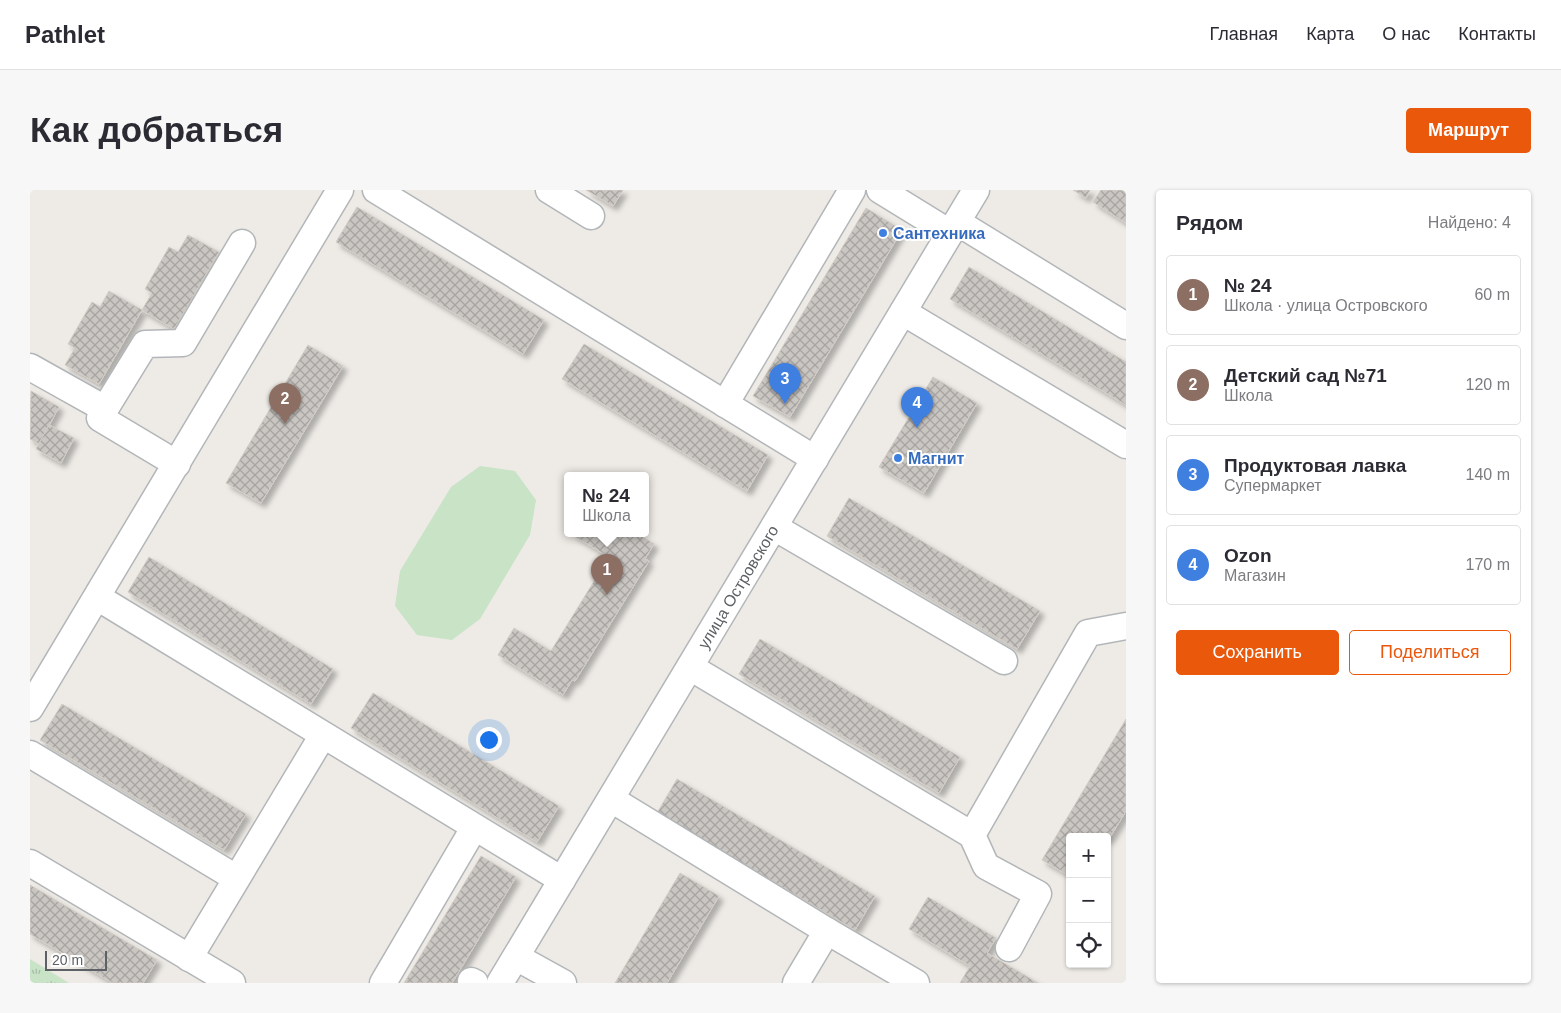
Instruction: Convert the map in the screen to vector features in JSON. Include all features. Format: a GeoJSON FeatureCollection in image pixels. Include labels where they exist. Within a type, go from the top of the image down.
{"type":"FeatureCollection","features":[{"type":"Feature","properties":{"kind":"street"},"geometry":{"type":"LineString","coordinates":[[30,708],[340,190]]}},
{"type":"Feature","properties":{"kind":"street"},"geometry":{"type":"LineString","coordinates":[[376,190],[815,459]]}},
{"type":"Feature","properties":{"kind":"street"},"geometry":{"type":"LineString","coordinates":[[549,190],[591,216]]}},
{"type":"Feature","properties":{"kind":"street"},"geometry":{"type":"LineString","coordinates":[[725,404],[852,190]]}},
{"type":"Feature","properties":{"kind":"street"},"geometry":{"type":"LineString","coordinates":[[880,190],[953,228],[1126,326]]}},
{"type":"Feature","properties":{"kind":"street","name":"улица Островского"},"geometry":{"type":"LineString","coordinates":[[500,983],[976,190]]}},
{"type":"Feature","properties":{"kind":"street"},"geometry":{"type":"LineString","coordinates":[[177,464],[100,418],[145,344],[183,343],[242,243]]}},
{"type":"Feature","properties":{"kind":"street"},"geometry":{"type":"LineString","coordinates":[[903,312],[1126,445]]}},
{"type":"Feature","properties":{"kind":"street"},"geometry":{"type":"LineString","coordinates":[[30,367],[106,409]]}},
{"type":"Feature","properties":{"kind":"street"},"geometry":{"type":"LineString","coordinates":[[774,527],[1004,661]]}},
{"type":"Feature","properties":{"kind":"street"},"geometry":{"type":"LineString","coordinates":[[97,597],[562,880]]}},
{"type":"Feature","properties":{"kind":"street"},"geometry":{"type":"LineString","coordinates":[[972,835],[1088,633],[1126,626]]}},
{"type":"Feature","properties":{"kind":"street"},"geometry":{"type":"LineString","coordinates":[[690,667],[972,835],[986,866],[1038,894],[1009,948]]}},
{"type":"Feature","properties":{"kind":"street"},"geometry":{"type":"LineString","coordinates":[[189,958],[323,735]]}},
{"type":"Feature","properties":{"kind":"street"},"geometry":{"type":"LineString","coordinates":[[30,754],[236,878]]}},
{"type":"Feature","properties":{"kind":"street"},"geometry":{"type":"LineString","coordinates":[[611,799],[916,983]]}},
{"type":"Feature","properties":{"kind":"street"},"geometry":{"type":"LineString","coordinates":[[383,983],[474,828]]}},
{"type":"Feature","properties":{"kind":"street"},"geometry":{"type":"LineString","coordinates":[[30,863],[232,983]]}},
{"type":"Feature","properties":{"kind":"street"},"geometry":{"type":"LineString","coordinates":[[796,983],[827,931]]}},
{"type":"Feature","properties":{"kind":"street"},"geometry":{"type":"LineString","coordinates":[[516,956],[563,983]]}},
{"type":"Feature","properties":{"kind":"green space"},"geometry":{"type":"Polygon","coordinates":[[[480,466],[515,471],[536,500],[530,535],[480,619],[452,640],[417,635],[395,606],[400,571],[451,487],[480,466]]]}},
{"type":"Feature","properties":{"kind":"green space"},"geometry":{"type":"Polygon","coordinates":[[[30,959],[69,983],[30,983],[30,959]]]}},
{"type":"Feature","properties":{"kind":"building"},"geometry":{"type":"Polygon","coordinates":[[[586,190],[623,190],[613,206],[586,190]]]}},
{"type":"Feature","properties":{"kind":"building"},"geometry":{"type":"Polygon","coordinates":[[[1073,190],[1090,190],[1086,198],[1073,190]]]}},
{"type":"Feature","properties":{"kind":"building"},"geometry":{"type":"Polygon","coordinates":[[[1101,190],[1126,190],[1126,223],[1093,202],[1101,190]]]}},
{"type":"Feature","properties":{"kind":"building"},"geometry":{"type":"Polygon","coordinates":[[[357,207],[544,320],[523,354],[336,242],[357,207]]]}},
{"type":"Feature","properties":{"kind":"building"},"geometry":{"type":"Polygon","coordinates":[[[866,208],[902,230],[790,417],[753,396],[866,208]]]}},
{"type":"Feature","properties":{"kind":"building"},"geometry":{"type":"Polygon","coordinates":[[[188,235],[219,252],[174,329],[142,310],[152,293],[145,289],[169,247],[178,252],[188,235]]]}},
{"type":"Feature","properties":{"kind":"building"},"geometry":{"type":"Polygon","coordinates":[[[969,267],[1126,362],[1126,405],[950,299],[969,267]]]}},
{"type":"Feature","properties":{"kind":"building"},"geometry":{"type":"Polygon","coordinates":[[[109,291],[142,310],[99,384],[65,365],[75,348],[68,344],[92,302],[100,307],[109,291]]]}},
{"type":"Feature","properties":{"kind":"building"},"geometry":{"type":"Polygon","coordinates":[[[584,344],[768,455],[747,491],[562,379],[584,344]]]}},
{"type":"Feature","properties":{"kind":"building"},"geometry":{"type":"Polygon","coordinates":[[[308,345],[343,366],[261,503],[226,483],[308,345]]]}},
{"type":"Feature","properties":{"kind":"building"},"geometry":{"type":"Polygon","coordinates":[[[933,377],[977,403],[924,493],[879,467],[933,377]]]}},
{"type":"Feature","properties":{"kind":"building"},"geometry":{"type":"Polygon","coordinates":[[[31,391],[59,407],[39,444],[30,439],[31,391]]]}},
{"type":"Feature","properties":{"kind":"building"},"geometry":{"type":"Polygon","coordinates":[[[49,425],[74,438],[61,463],[36,449],[49,425]]]}},
{"type":"Feature","properties":{"kind":"building"},"geometry":{"type":"Polygon","coordinates":[[[849,498],[1040,611],[1017,649],[827,536],[849,498]]]}},
{"type":"Feature","properties":{"kind":"building"},"geometry":{"type":"Polygon","coordinates":[[[576,537],[643,537],[654,544],[645,559],[649,561],[575,681],[572,680],[563,695],[498,655],[514,628],[551,651],[609,557],[576,537]]]}},
{"type":"Feature","properties":{"kind":"building"},"geometry":{"type":"Polygon","coordinates":[[[149,557],[333,669],[311,704],[128,592],[149,557]]]}},
{"type":"Feature","properties":{"kind":"building"},"geometry":{"type":"Polygon","coordinates":[[[760,639],[960,757],[939,793],[739,674],[760,639]]]}},
{"type":"Feature","properties":{"kind":"building"},"geometry":{"type":"Polygon","coordinates":[[[373,693],[559,806],[537,842],[351,728],[373,693]]]}},
{"type":"Feature","properties":{"kind":"building"},"geometry":{"type":"Polygon","coordinates":[[[62,704],[246,814],[224,850],[40,740],[62,704]]]}},
{"type":"Feature","properties":{"kind":"building"},"geometry":{"type":"Polygon","coordinates":[[[1126,719],[1126,811],[1111,835],[1111,833],[1066,833],[1066,874],[1042,860],[1126,719]]]}},
{"type":"Feature","properties":{"kind":"building"},"geometry":{"type":"Polygon","coordinates":[[[677,779],[875,896],[855,930],[657,813],[677,779]]]}},
{"type":"Feature","properties":{"kind":"building"},"geometry":{"type":"Polygon","coordinates":[[[481,856],[516,877],[452,983],[404,983],[481,856]]]}},
{"type":"Feature","properties":{"kind":"building"},"geometry":{"type":"Polygon","coordinates":[[[680,873],[719,896],[667,983],[615,983],[680,873]]]}},
{"type":"Feature","properties":{"kind":"building"},"geometry":{"type":"Polygon","coordinates":[[[30,885],[157,960],[143,983],[113,983],[30,934],[30,885]]]}},
{"type":"Feature","properties":{"kind":"building"},"geometry":{"type":"Polygon","coordinates":[[[928,897],[996,938],[987,953],[1038,983],[960,983],[970,966],[909,929],[928,897]]]}},
{"type":"Feature","properties":{"kind":"place","name":"Сантехника"},"geometry":{"type":"Point","coordinates":[883,233]}},
{"type":"Feature","properties":{"kind":"place","name":"Продуктовая лавка"},"geometry":{"type":"Point","coordinates":[785,404]}},
{"type":"Feature","properties":{"kind":"place","name":"Детский сад №71"},"geometry":{"type":"Point","coordinates":[285,424]}},
{"type":"Feature","properties":{"kind":"place","name":"Ozon"},"geometry":{"type":"Point","coordinates":[917,428]}},
{"type":"Feature","properties":{"kind":"place","name":"Магнит"},"geometry":{"type":"Point","coordinates":[898,458]}},
{"type":"Feature","properties":{"kind":"place","name":"№ 24"},"geometry":{"type":"Point","coordinates":[607,595]}}]}
